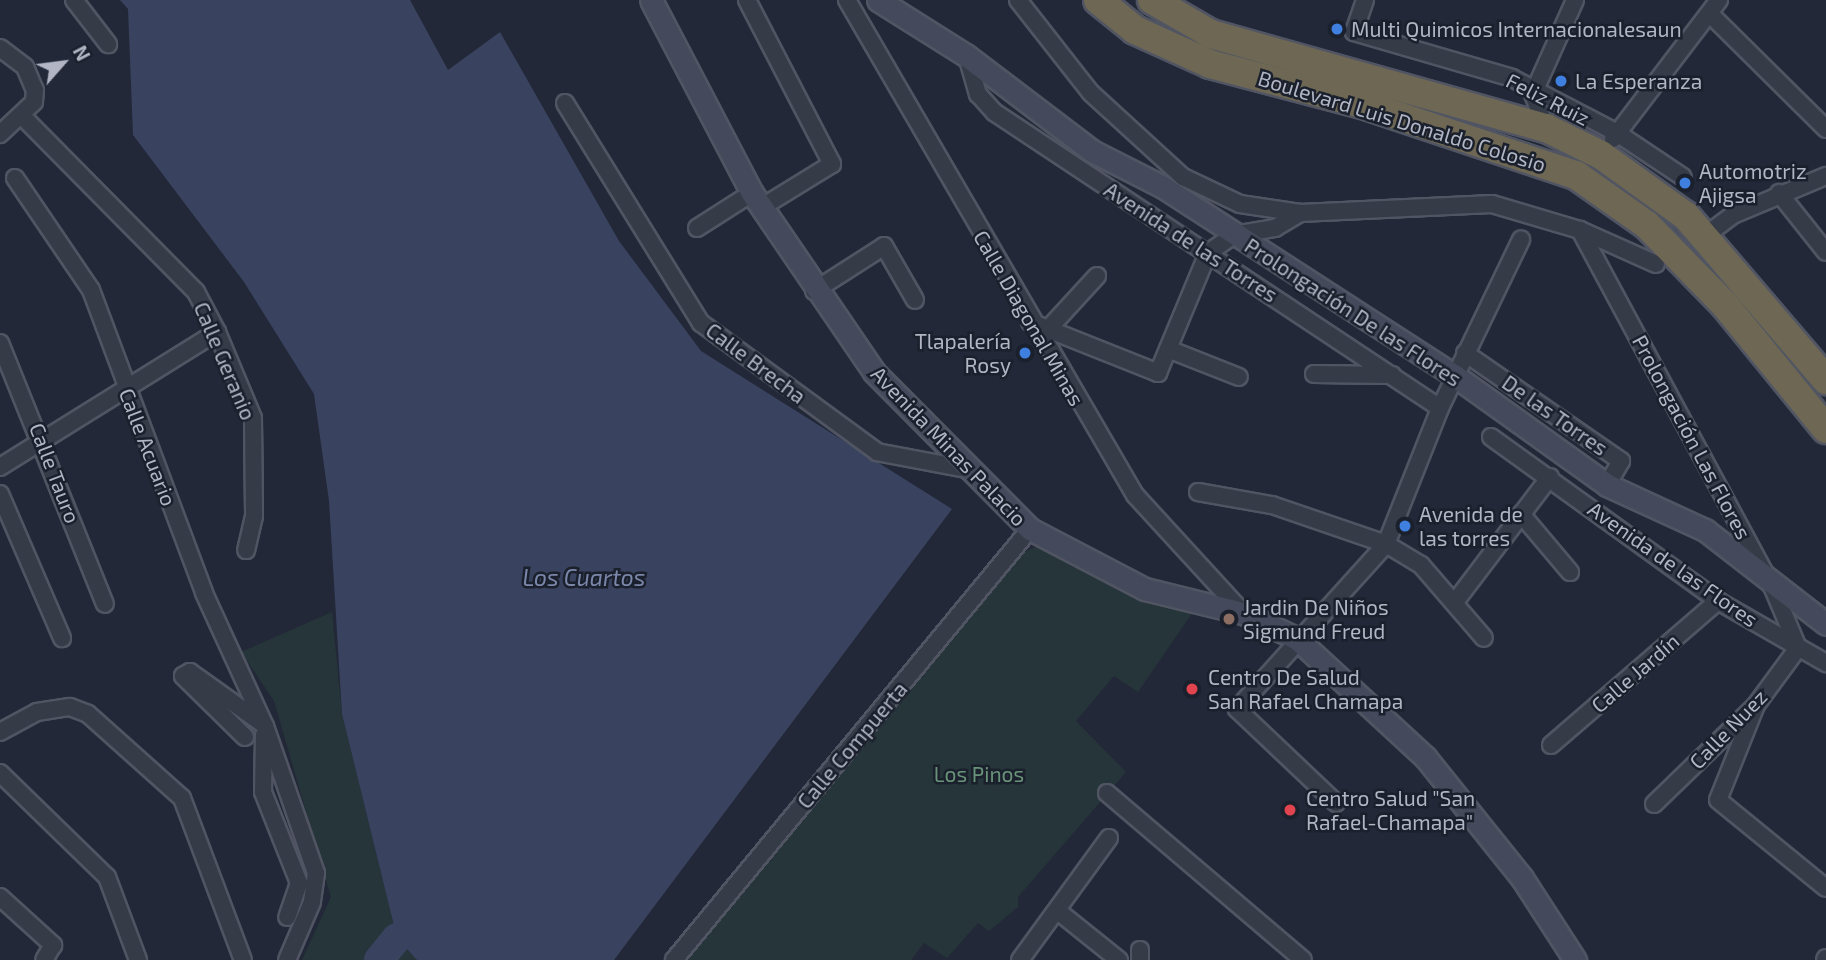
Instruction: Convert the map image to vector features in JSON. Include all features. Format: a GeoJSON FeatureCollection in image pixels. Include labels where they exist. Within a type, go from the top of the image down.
{"type":"FeatureCollection","features":[{"type":"Feature","properties":{"kind":"highway","name":"Boulevard Luis Donaldo Colosio"},"geometry":{"type":"LineString","coordinates":[[1098,0],[1135,30],[1210,64],[1359,103],[1576,175],[1647,225],[1725,305],[1826,429]]}},
{"type":"Feature","properties":{"kind":"highway","name":"Boulevard Luis Donaldo Colosio"},"geometry":{"type":"LineString","coordinates":[[1152,0],[1211,34],[1546,128],[1601,155],[1705,236],[1826,380]]}},
{"type":"Feature","properties":{"kind":"main road","name":"Avenida Minas Palacio"},"geometry":{"type":"LineString","coordinates":[[651,0],[757,200],[814,291],[874,372],[967,469],[1030,529],[1145,589],[1243,613],[1296,638],[1425,757],[1522,878],[1575,960]]}},
{"type":"Feature","properties":{"kind":"main road","name":"Prolongación De las Flores"},"geometry":{"type":"LineString","coordinates":[[878,0],[967,56],[1092,151],[1163,187],[1455,376],[1607,485],[1705,530],[1772,586],[1826,624]]}},
{"type":"Feature","properties":{"kind":"street"},"geometry":{"type":"LineString","coordinates":[[74,0],[108,44]]}},
{"type":"Feature","properties":{"kind":"street"},"geometry":{"type":"LineString","coordinates":[[696,229],[832,164],[747,0]]}},
{"type":"Feature","properties":{"kind":"street","name":"Calle Diagonal Minas"},"geometry":{"type":"LineString","coordinates":[[847,0],[1030,322],[1135,495],[1243,613]]}},
{"type":"Feature","properties":{"kind":"street"},"geometry":{"type":"LineString","coordinates":[[1018,0],[1091,93],[1184,177],[1240,204],[1300,213],[1492,204],[1580,230],[1656,264]]}},
{"type":"Feature","properties":{"kind":"street","name":"Feliz Ruiz"},"geometry":{"type":"LineString","coordinates":[[1365,0],[1354,32],[1512,78],[1533,94],[1617,133],[1683,177]]}},
{"type":"Feature","properties":{"kind":"street"},"geometry":{"type":"LineString","coordinates":[[1546,128],[1533,94],[1575,0]]}},
{"type":"Feature","properties":{"kind":"street"},"geometry":{"type":"LineString","coordinates":[[1601,155],[1715,7],[1826,129]]}},
{"type":"Feature","properties":{"kind":"street"},"geometry":{"type":"LineString","coordinates":[[0,48],[25,67],[34,102],[0,134]]}},
{"type":"Feature","properties":{"kind":"street","name":"Avenida de las Torres"},"geometry":{"type":"LineString","coordinates":[[967,56],[978,94],[994,111],[1440,408]]}},
{"type":"Feature","properties":{"kind":"street","name":"Calle Brecha"},"geometry":{"type":"LineString","coordinates":[[565,103],[701,323],[877,452],[967,469]]}},
{"type":"Feature","properties":{"kind":"street","name":"Calle Geranio"},"geometry":{"type":"LineString","coordinates":[[22,116],[196,292],[217,332],[253,418],[254,516],[246,550]]}},
{"type":"Feature","properties":{"kind":"street"},"geometry":{"type":"LineString","coordinates":[[1163,187],[1184,177]]}},
{"type":"Feature","properties":{"kind":"street"},"geometry":{"type":"LineString","coordinates":[[1705,236],[1780,193],[1826,177]]}},
{"type":"Feature","properties":{"kind":"street","name":"Calle Acuario"},"geometry":{"type":"LineString","coordinates":[[15,178],[91,290],[204,593],[265,726],[316,873],[313,902],[286,960]]}},
{"type":"Feature","properties":{"kind":"street"},"geometry":{"type":"LineString","coordinates":[[1780,193],[1826,252]]}},
{"type":"Feature","properties":{"kind":"street"},"geometry":{"type":"LineString","coordinates":[[1030,322],[1051,326],[1158,373],[1208,253],[1234,235],[1275,228],[1300,213]]}},
{"type":"Feature","properties":{"kind":"street","name":"Prolongación Las Flores"},"geometry":{"type":"LineString","coordinates":[[1580,230],[1772,586],[1798,648]]}},
{"type":"Feature","properties":{"kind":"street"},"geometry":{"type":"LineString","coordinates":[[1336,803],[1237,709],[1296,638],[1386,544],[1440,408],[1521,240]]}},
{"type":"Feature","properties":{"kind":"street"},"geometry":{"type":"LineString","coordinates":[[814,291],[884,246],[915,300]]}},
{"type":"Feature","properties":{"kind":"street"},"geometry":{"type":"LineString","coordinates":[[1051,326],[1097,276]]}},
{"type":"Feature","properties":{"kind":"street"},"geometry":{"type":"LineString","coordinates":[[0,467],[217,332]]}},
{"type":"Feature","properties":{"kind":"street","name":"Calle Tauro"},"geometry":{"type":"LineString","coordinates":[[0,344],[43,439],[105,604]]}},
{"type":"Feature","properties":{"kind":"street"},"geometry":{"type":"LineString","coordinates":[[1168,349],[1239,377]]}},
{"type":"Feature","properties":{"kind":"street","name":"De las Torres"},"geometry":{"type":"LineString","coordinates":[[1465,353],[1622,461],[1607,485]]}},
{"type":"Feature","properties":{"kind":"street"},"geometry":{"type":"LineString","coordinates":[[1314,374],[1392,375]]}},
{"type":"Feature","properties":{"kind":"street","name":"Avenida de las Flores"},"geometry":{"type":"LineString","coordinates":[[1491,437],[1550,477],[1718,601],[1798,648]]}},
{"type":"Feature","properties":{"kind":"street"},"geometry":{"type":"LineString","coordinates":[[1455,602],[1550,477]]}},
{"type":"Feature","properties":{"kind":"street"},"geometry":{"type":"LineString","coordinates":[[1198,492],[1272,505],[1386,544],[1421,565],[1484,638]]}},
{"type":"Feature","properties":{"kind":"street"},"geometry":{"type":"LineString","coordinates":[[0,494],[62,638]]}},
{"type":"Feature","properties":{"kind":"street"},"geometry":{"type":"LineString","coordinates":[[1521,514],[1570,572]]}},
{"type":"Feature","properties":{"kind":"street","name":"Calle Compuerta"},"geometry":{"type":"LineString","coordinates":[[674,960],[1030,529]]}},
{"type":"Feature","properties":{"kind":"street","name":"Calle Jardín"},"geometry":{"type":"LineString","coordinates":[[1551,745],[1718,601]]}},
{"type":"Feature","properties":{"kind":"street"},"geometry":{"type":"LineString","coordinates":[[1798,648],[1826,663]]}},
{"type":"Feature","properties":{"kind":"street","name":"Calle Nuez"},"geometry":{"type":"LineString","coordinates":[[1654,804],[1756,705],[1798,648]]}},
{"type":"Feature","properties":{"kind":"street"},"geometry":{"type":"LineString","coordinates":[[245,737],[183,676],[190,672],[265,726],[263,792],[299,883],[287,917]]}},
{"type":"Feature","properties":{"kind":"street"},"geometry":{"type":"LineString","coordinates":[[1756,705],[1718,800],[1826,888]]}},
{"type":"Feature","properties":{"kind":"street"},"geometry":{"type":"LineString","coordinates":[[0,732],[37,712],[70,707],[88,715],[181,798],[243,960]]}},
{"type":"Feature","properties":{"kind":"street"},"geometry":{"type":"LineString","coordinates":[[0,773],[109,881],[138,960]]}},
{"type":"Feature","properties":{"kind":"street"},"geometry":{"type":"LineString","coordinates":[[1107,793],[1303,960]]}},
{"type":"Feature","properties":{"kind":"street"},"geometry":{"type":"LineString","coordinates":[[1020,960],[1059,912],[1109,838]]}},
{"type":"Feature","properties":{"kind":"street"},"geometry":{"type":"LineString","coordinates":[[0,897],[53,945],[44,960]]}},
{"type":"Feature","properties":{"kind":"street"},"geometry":{"type":"LineString","coordinates":[[1059,912],[1119,960]]}},
{"type":"Feature","properties":{"kind":"green space","name":"Los Pinos"},"geometry":{"type":"Polygon","coordinates":[[[1041,544],[1152,603],[1195,609],[1138,692],[1114,676],[1076,721],[1126,772],[1018,897],[1018,907],[989,931],[978,923],[947,958],[924,943],[911,960],[688,960],[1016,556],[1041,544]]]}},
{"type":"Feature","properties":{"kind":"green space"},"geometry":{"type":"Polygon","coordinates":[[[332,612],[342,714],[397,938],[417,960],[302,960],[331,897],[274,701],[241,652],[332,612]]]}},
{"type":"Feature","properties":{"kind":"water","name":"Los Cuartos"},"geometry":{"type":"Polygon","coordinates":[[[120,0],[410,0],[448,70],[500,32],[619,241],[701,351],[952,509],[614,960],[417,960],[397,938],[342,714],[329,501],[314,394],[244,282],[133,135],[128,9],[120,0]]]}},
{"type":"Feature","properties":{"kind":"waterway"},"geometry":{"type":"LineString","coordinates":[[379,960],[397,938]]}},
{"type":"Feature","properties":{"kind":"place","name":"Multi Quimicos Internacionalesaun"},"geometry":{"type":"Point","coordinates":[1337,29]}},
{"type":"Feature","properties":{"kind":"place","name":"La Esperanza"},"geometry":{"type":"Point","coordinates":[1561,81]}},
{"type":"Feature","properties":{"kind":"place","name":"Automotriz Ajigsa"},"geometry":{"type":"Point","coordinates":[1685,183]}},
{"type":"Feature","properties":{"kind":"place","name":"Tlapalería Rosy"},"geometry":{"type":"Point","coordinates":[1025,353]}},
{"type":"Feature","properties":{"kind":"place","name":"Avenida de las torres"},"geometry":{"type":"Point","coordinates":[1405,526]}},
{"type":"Feature","properties":{"kind":"place","name":"Jardin De Niños Sigmund Freud"},"geometry":{"type":"Point","coordinates":[1229,619]}},
{"type":"Feature","properties":{"kind":"place","name":"Centro De Salud San Rafael Chamapa"},"geometry":{"type":"Point","coordinates":[1192,689]}},
{"type":"Feature","properties":{"kind":"place","name":"Centro Salud \"San Rafael-Chamapa\""},"geometry":{"type":"Point","coordinates":[1290,810]}}]}
